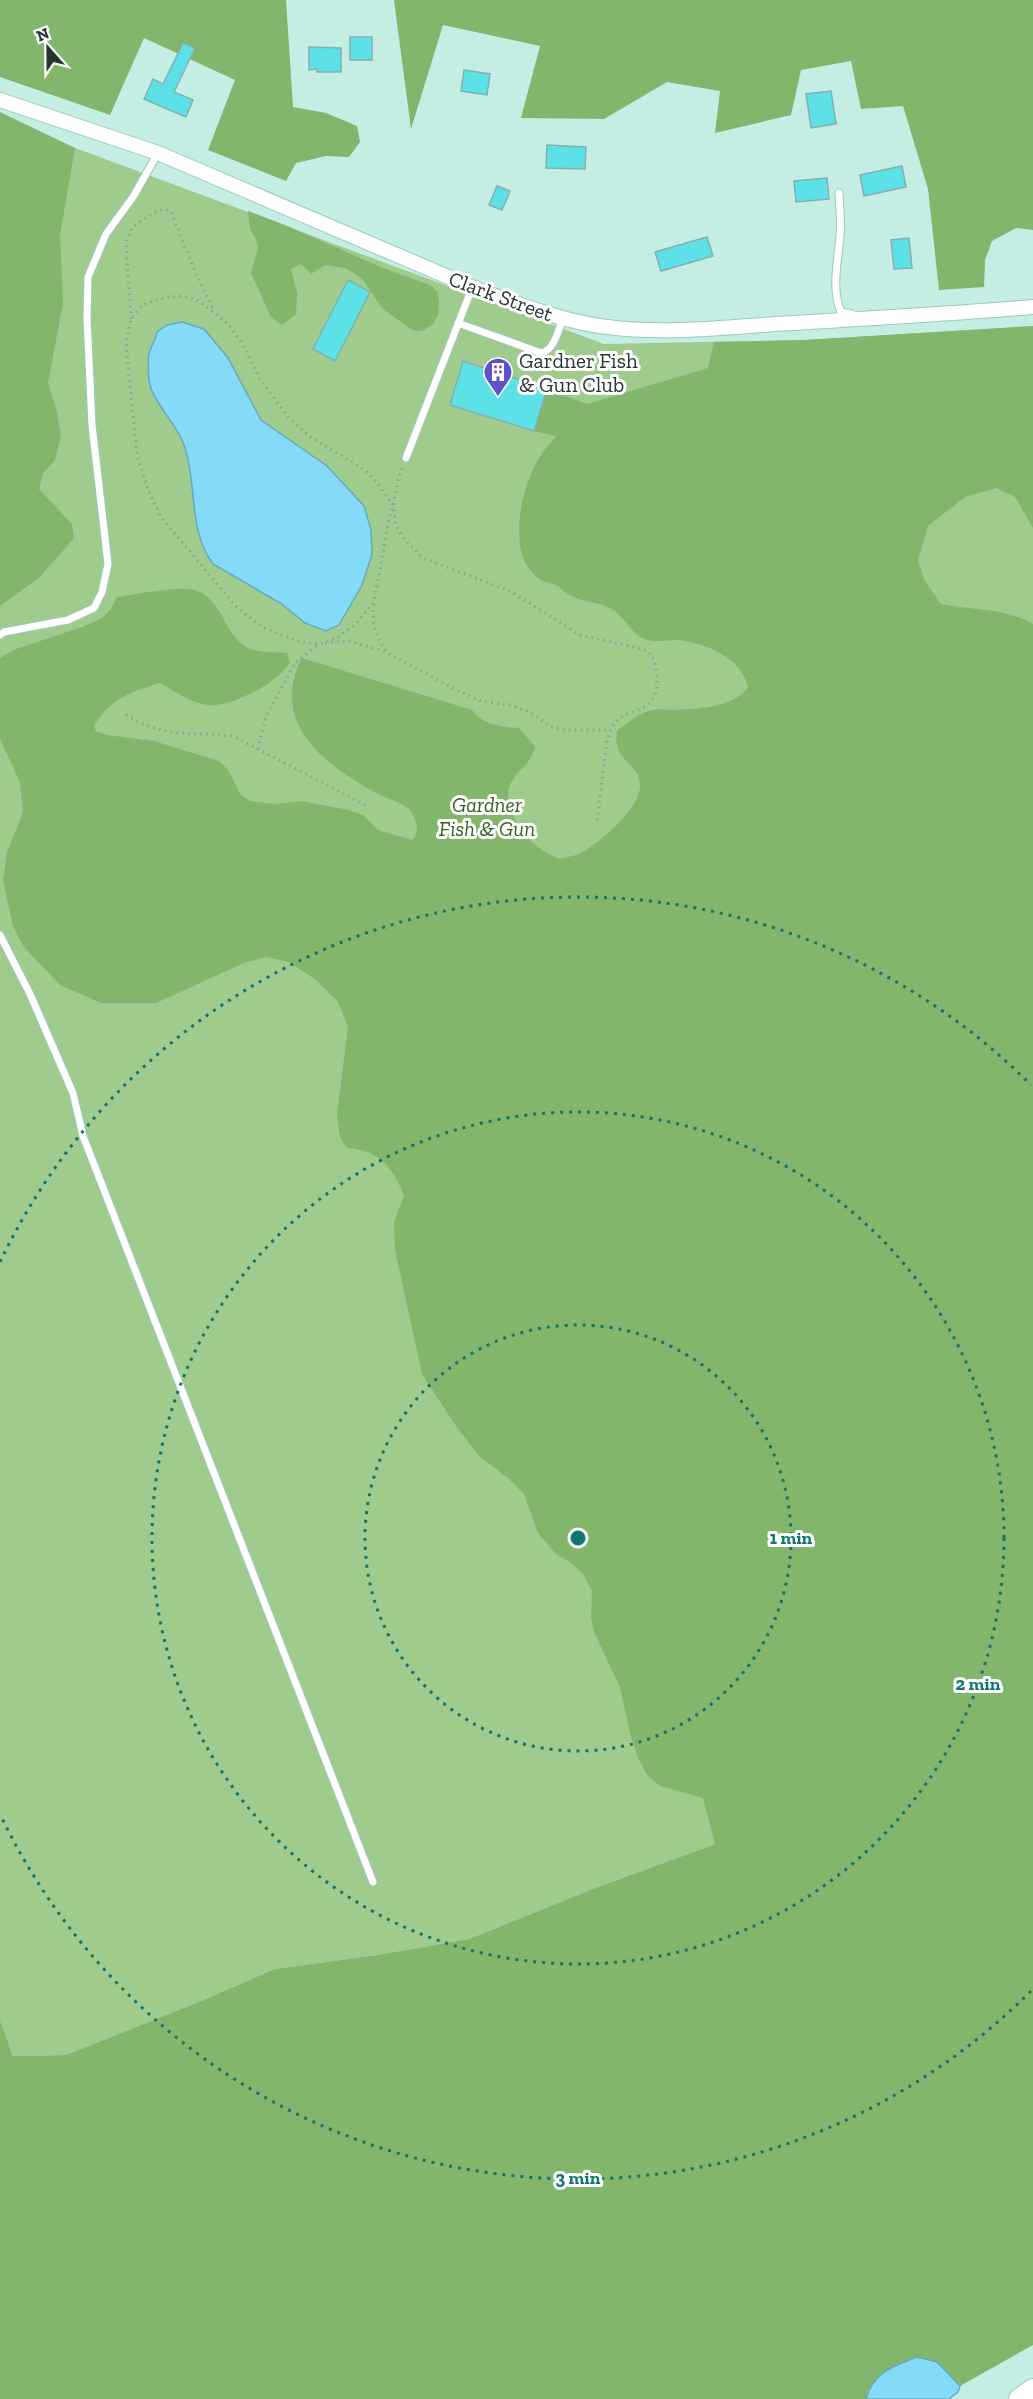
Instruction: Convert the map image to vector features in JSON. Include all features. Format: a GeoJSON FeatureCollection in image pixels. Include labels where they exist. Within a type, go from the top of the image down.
{"type":"FeatureCollection","features":[{"type":"Feature","properties":{"kind":"main road"},"geometry":{"type":"LineString","coordinates":[[1019,2399],[1033,2389]]}},
{"type":"Feature","properties":{"kind":"street","name":"Clark Street"},"geometry":{"type":"LineString","coordinates":[[0,100],[158,153],[472,288],[563,318],[605,327],[668,331],[1033,307]]}},
{"type":"Feature","properties":{"kind":"lane"},"geometry":{"type":"LineString","coordinates":[[0,635],[37,624],[68,620],[94,608],[102,592],[108,564],[92,424],[87,318],[88,277],[106,234],[133,197],[158,153]]}},
{"type":"Feature","properties":{"kind":"lane"},"geometry":{"type":"LineString","coordinates":[[839,193],[837,303],[841,312],[855,315],[856,320]]}},
{"type":"Feature","properties":{"kind":"lane"},"geometry":{"type":"LineString","coordinates":[[406,458],[472,288]]}},
{"type":"Feature","properties":{"kind":"lane"},"geometry":{"type":"LineString","coordinates":[[458,323],[541,353],[547,352],[551,346],[563,318]]}},
{"type":"Feature","properties":{"kind":"lane"},"geometry":{"type":"LineString","coordinates":[[0,935],[30,994],[73,1093],[83,1136],[373,1882]]}},
{"type":"Feature","properties":{"kind":"path"},"geometry":{"type":"LineString","coordinates":[[214,312],[171,212],[165,209],[153,213],[132,228],[126,243],[131,319],[126,343],[137,455],[148,490],[161,517],[238,609],[264,628],[300,642],[320,644],[349,641],[387,652],[456,690],[481,701],[510,705],[530,712],[551,727],[565,730],[611,730]]}},
{"type":"Feature","properties":{"kind":"path"},"geometry":{"type":"LineString","coordinates":[[131,319],[141,306],[158,299],[178,296],[196,299],[227,323],[241,341],[260,379],[288,417],[309,436],[365,470],[393,505],[396,525],[405,540],[423,558],[510,591],[580,635],[643,649],[652,655],[658,674],[655,693],[648,705],[619,718],[611,730],[601,775],[597,821]]}},
{"type":"Feature","properties":{"kind":"path"},"geometry":{"type":"LineString","coordinates":[[387,652],[378,639],[372,618],[393,505],[406,458]]}},
{"type":"Feature","properties":{"kind":"path"},"geometry":{"type":"LineString","coordinates":[[258,749],[266,717],[295,663],[320,644],[337,638],[357,623],[374,601]]}},
{"type":"Feature","properties":{"kind":"path"},"geometry":{"type":"LineString","coordinates":[[126,715],[152,728],[178,735],[233,736],[369,807]]}},
{"type":"Feature","properties":{"kind":"green space"},"geometry":{"type":"Polygon","coordinates":[[[0,0],[286,0],[293,107],[326,113],[357,126],[360,142],[349,157],[326,156],[296,163],[286,181],[208,150],[235,80],[144,38],[110,115],[0,77],[0,0]]]}},
{"type":"Feature","properties":{"kind":"green space"},"geometry":{"type":"Polygon","coordinates":[[[394,0],[1033,0],[1033,230],[1016,228],[992,241],[985,260],[984,287],[939,290],[928,189],[903,106],[861,109],[851,61],[801,70],[791,115],[715,133],[720,91],[667,82],[604,119],[521,118],[540,46],[443,25],[411,129],[394,0]]]}},
{"type":"Feature","properties":{"kind":"green space"},"geometry":{"type":"Polygon","coordinates":[[[0,112],[75,148],[60,235],[63,303],[48,383],[56,408],[61,436],[55,460],[43,473],[39,489],[72,524],[74,538],[40,577],[0,606],[0,112]]]}},
{"type":"Feature","properties":{"kind":"green space","name":"Gardner Fish & Gun"},"geometry":{"type":"Polygon","coordinates":[[[0,120],[604,344],[805,340],[1033,326],[1033,1252],[715,1844],[590,1890],[469,1939],[275,1969],[66,2055],[13,2056],[9,2045],[0,2048],[0,120]]]}},
{"type":"Feature","properties":{"kind":"green space"},"geometry":{"type":"Polygon","coordinates":[[[248,211],[383,268],[430,285],[437,291],[438,315],[432,325],[424,330],[416,331],[382,308],[363,280],[354,273],[344,268],[325,265],[311,274],[301,264],[291,269],[297,293],[296,314],[282,325],[271,317],[251,273],[258,248],[250,229],[248,211]]]}},
{"type":"Feature","properties":{"kind":"green space"},"geometry":{"type":"Polygon","coordinates":[[[1033,326],[1033,528],[1015,497],[996,488],[965,497],[928,526],[918,560],[925,581],[941,604],[1000,612],[1033,624],[1033,2345],[960,2386],[937,2362],[868,2390],[866,2399],[0,2399],[0,2021],[13,2056],[66,2055],[275,1969],[469,1939],[590,1890],[715,1844],[703,1798],[660,1786],[647,1775],[638,1758],[620,1687],[594,1632],[591,1617],[592,1591],[583,1574],[556,1554],[538,1533],[524,1494],[508,1478],[479,1456],[422,1374],[395,1250],[394,1222],[404,1196],[395,1177],[383,1162],[368,1152],[347,1148],[340,1137],[337,1114],[348,1027],[338,1002],[316,980],[289,962],[266,957],[244,963],[156,1003],[101,1003],[60,985],[23,946],[13,926],[3,880],[7,852],[23,812],[20,782],[0,739],[0,658],[16,649],[102,618],[111,609],[117,597],[145,592],[195,590],[212,601],[232,633],[246,647],[260,651],[287,653],[290,662],[285,670],[268,684],[246,696],[215,705],[200,704],[160,683],[122,697],[115,702],[94,726],[96,731],[107,735],[154,741],[219,761],[229,771],[240,794],[250,801],[275,804],[301,801],[349,810],[363,815],[378,830],[412,840],[417,829],[410,809],[351,778],[318,752],[305,736],[296,719],[292,701],[294,680],[302,658],[472,710],[482,719],[493,724],[519,728],[535,747],[530,759],[515,776],[509,789],[508,798],[514,817],[525,835],[543,850],[558,859],[576,855],[599,841],[618,823],[639,793],[639,777],[618,749],[617,731],[647,711],[715,706],[734,699],[748,687],[738,668],[720,653],[688,641],[645,639],[635,633],[612,609],[569,595],[558,586],[541,580],[530,569],[519,539],[519,522],[532,471],[556,436],[534,431],[547,389],[587,404],[708,368],[714,342],[805,340],[1033,326]]]}},
{"type":"Feature","properties":{"kind":"water"},"geometry":{"type":"Polygon","coordinates":[[[182,322],[204,329],[228,358],[261,420],[327,466],[364,506],[371,530],[372,554],[362,585],[339,625],[326,631],[305,623],[282,604],[213,564],[205,550],[196,521],[191,475],[184,445],[152,392],[149,378],[149,353],[157,332],[167,325],[182,322]]]}},
{"type":"Feature","properties":{"kind":"water"},"geometry":{"type":"Polygon","coordinates":[[[917,2357],[937,2362],[960,2386],[958,2392],[949,2399],[866,2399],[869,2390],[879,2376],[917,2357]]]}},
{"type":"Feature","properties":{"kind":"building"},"geometry":{"type":"Polygon","coordinates":[[[350,37],[372,37],[372,60],[350,60],[350,37]]]}},
{"type":"Feature","properties":{"kind":"building"},"geometry":{"type":"Polygon","coordinates":[[[183,43],[195,48],[174,92],[193,100],[186,117],[144,99],[153,79],[163,84],[183,43]]]}},
{"type":"Feature","properties":{"kind":"building"},"geometry":{"type":"Polygon","coordinates":[[[309,47],[341,48],[341,72],[309,70],[309,47]]]}},
{"type":"Feature","properties":{"kind":"building"},"geometry":{"type":"Polygon","coordinates":[[[464,70],[490,74],[487,95],[461,91],[464,70]]]}},
{"type":"Feature","properties":{"kind":"building"},"geometry":{"type":"Polygon","coordinates":[[[831,91],[836,124],[811,128],[806,94],[831,91]]]}},
{"type":"Feature","properties":{"kind":"building"},"geometry":{"type":"Polygon","coordinates":[[[547,145],[586,147],[585,169],[546,168],[547,145]]]}},
{"type":"Feature","properties":{"kind":"building"},"geometry":{"type":"Polygon","coordinates":[[[902,166],[906,187],[864,196],[860,175],[902,166]]]}},
{"type":"Feature","properties":{"kind":"building"},"geometry":{"type":"Polygon","coordinates":[[[827,178],[829,199],[796,202],[794,181],[827,178]]]}},
{"type":"Feature","properties":{"kind":"building"},"geometry":{"type":"Polygon","coordinates":[[[497,186],[510,191],[502,210],[489,205],[497,186]]]}},
{"type":"Feature","properties":{"kind":"building"},"geometry":{"type":"Polygon","coordinates":[[[707,237],[713,256],[661,271],[655,252],[707,237]]]}},
{"type":"Feature","properties":{"kind":"building"},"geometry":{"type":"Polygon","coordinates":[[[909,238],[912,268],[894,269],[891,240],[909,238]]]}},
{"type":"Feature","properties":{"kind":"building"},"geometry":{"type":"Polygon","coordinates":[[[348,280],[370,292],[335,361],[313,349],[348,280]]]}},
{"type":"Feature","properties":{"kind":"building","name":"Gardner Fish & Gun Club"},"geometry":{"type":"Polygon","coordinates":[[[463,361],[547,389],[534,431],[450,405],[463,361]]]}},
{"type":"Feature","properties":{"kind":"place","name":"Gardner Fish & Gun Club"},"geometry":{"type":"Point","coordinates":[498,398]}}]}
